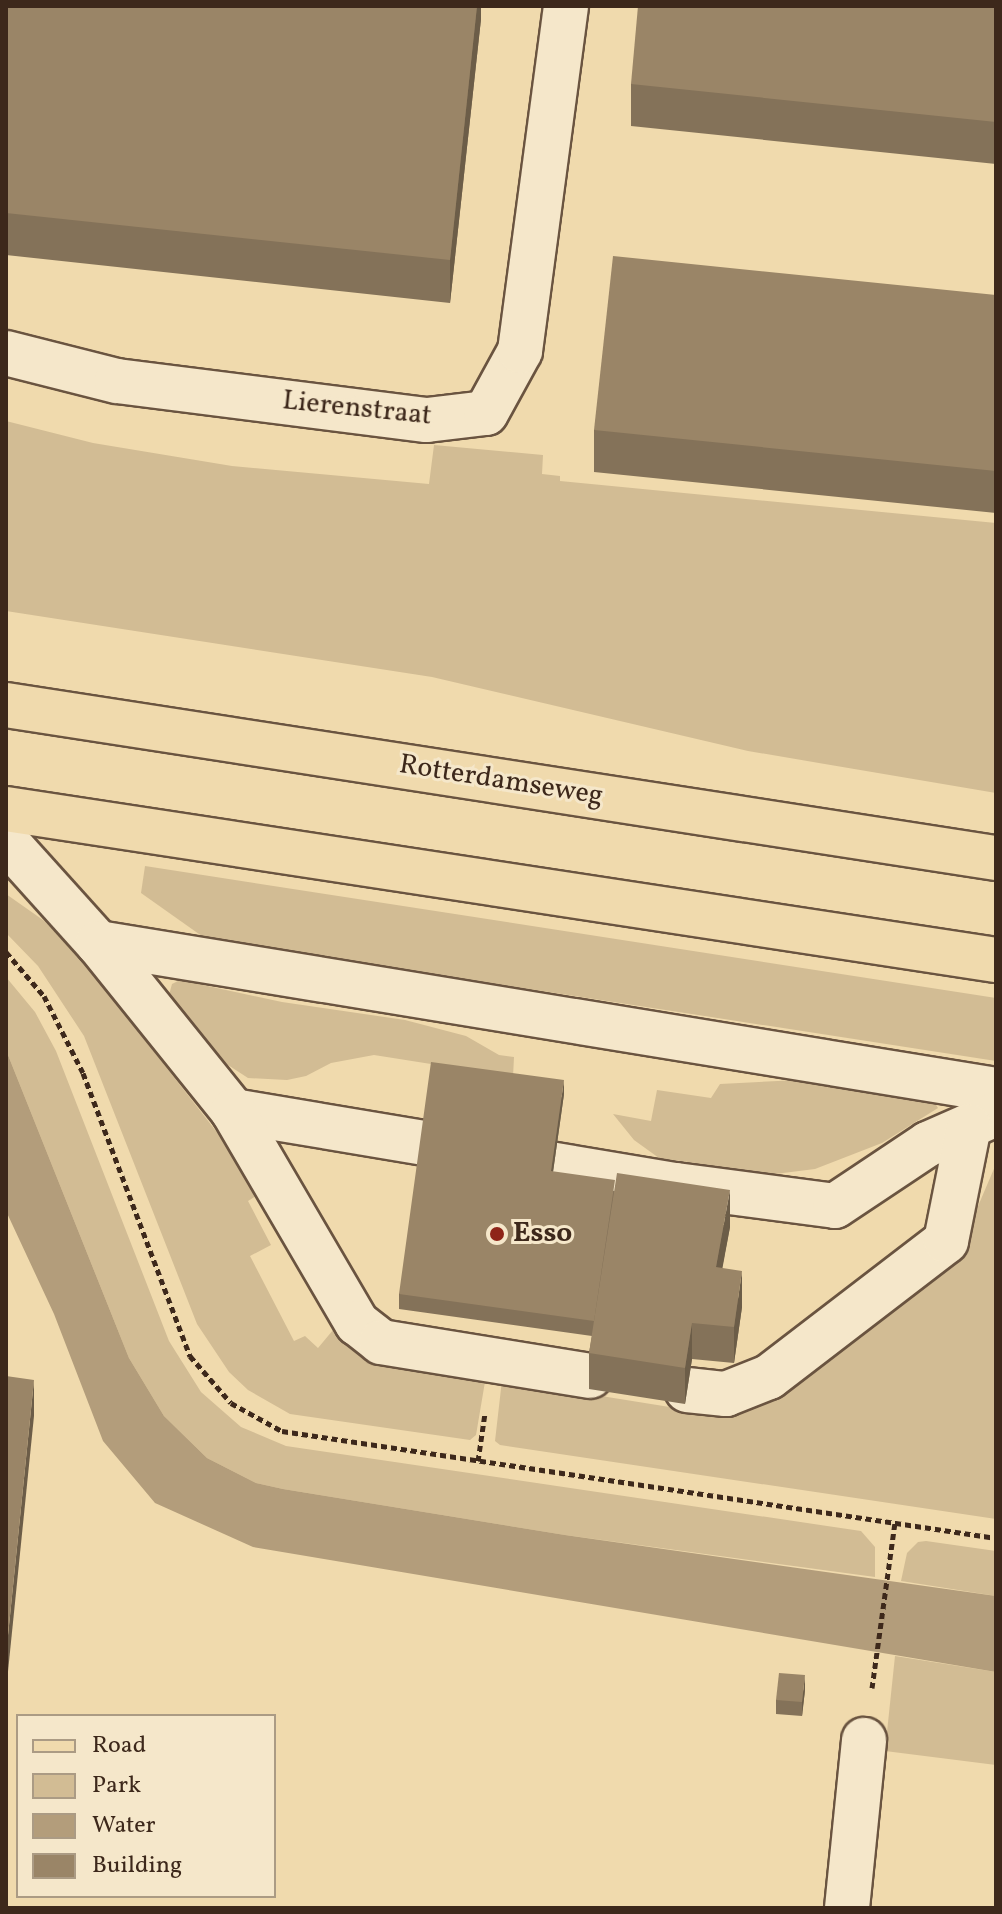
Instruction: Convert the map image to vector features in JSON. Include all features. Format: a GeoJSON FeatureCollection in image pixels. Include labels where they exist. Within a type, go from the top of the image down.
{"type":"FeatureCollection","features":[{"type":"Feature","properties":{"kind":"main road","name":"Rotterdamseweg"},"geometry":{"type":"LineString","coordinates":[[6,705],[996,858]]}},
{"type":"Feature","properties":{"kind":"main road"},"geometry":{"type":"LineString","coordinates":[[6,809],[996,960]]}},
{"type":"Feature","properties":{"kind":"street","name":"Lierenstraat"},"geometry":{"type":"LineString","coordinates":[[6,353],[117,381],[427,420],[486,413],[520,351],[566,6]]}},
{"type":"Feature","properties":{"kind":"street"},"geometry":{"type":"LineString","coordinates":[[6,841],[98,943],[233,1111],[357,1323],[381,1342],[590,1376]]}},
{"type":"Feature","properties":{"kind":"street"},"geometry":{"type":"LineString","coordinates":[[98,943],[996,1090]]}},
{"type":"Feature","properties":{"kind":"street"},"geometry":{"type":"LineString","coordinates":[[233,1111],[676,1185],[835,1206],[928,1144],[982,1120]]}},
{"type":"Feature","properties":{"kind":"street"},"geometry":{"type":"LineString","coordinates":[[687,1390],[726,1394],[769,1377],[946,1241],[982,1120]]}},
{"type":"Feature","properties":{"kind":"street"},"geometry":{"type":"LineString","coordinates":[[847,1908],[864,1740]]}},
{"type":"Feature","properties":{"kind":"path"},"geometry":{"type":"LineString","coordinates":[[874,1672],[895,1523]]}},
{"type":"Feature","properties":{"kind":"green space"},"geometry":{"type":"Polygon","coordinates":[[[6,421],[93,443],[232,466],[429,484],[434,445],[543,455],[542,474],[560,476],[560,481],[996,523],[996,793],[748,751],[432,677],[6,611],[6,421]]]}},
{"type":"Feature","properties":{"kind":"green space"},"geometry":{"type":"Polygon","coordinates":[[[145,866],[996,998],[996,1061],[206,939],[141,893],[145,866]]]}},
{"type":"Feature","properties":{"kind":"green space"},"geometry":{"type":"Polygon","coordinates":[[[6,894],[43,920],[77,953],[237,1158],[259,1194],[248,1201],[271,1245],[250,1256],[294,1341],[305,1336],[318,1348],[333,1330],[348,1340],[487,1370],[476,1435],[470,1440],[290,1414],[248,1390],[229,1372],[197,1324],[84,1036],[38,966],[6,933],[6,894]]]}},
{"type":"Feature","properties":{"kind":"green space"},"geometry":{"type":"Polygon","coordinates":[[[6,977],[35,1012],[56,1051],[169,1341],[201,1392],[241,1427],[286,1446],[861,1531],[875,1547],[875,1577],[565,1535],[283,1489],[256,1483],[207,1458],[164,1416],[129,1358],[6,1050],[6,977]]]}},
{"type":"Feature","properties":{"kind":"green space"},"geometry":{"type":"Polygon","coordinates":[[[180,980],[282,1002],[405,1020],[466,1036],[499,1055],[514,1057],[513,1077],[374,1055],[331,1063],[306,1076],[287,1080],[248,1078],[228,1065],[169,995],[172,984],[180,980]]]}},
{"type":"Feature","properties":{"kind":"green space"},"geometry":{"type":"Polygon","coordinates":[[[799,1080],[932,1098],[938,1108],[882,1143],[815,1169],[775,1174],[659,1158],[634,1140],[613,1114],[651,1121],[657,1090],[711,1098],[720,1084],[799,1080]]]}},
{"type":"Feature","properties":{"kind":"green space"},"geometry":{"type":"Polygon","coordinates":[[[996,1164],[996,1519],[500,1445],[495,1441],[502,1380],[682,1409],[768,1396],[932,1283],[955,1260],[996,1164]]]}},
{"type":"Feature","properties":{"kind":"green space"},"geometry":{"type":"Polygon","coordinates":[[[918,1542],[996,1551],[996,1596],[901,1581],[907,1553],[918,1542]]]}},
{"type":"Feature","properties":{"kind":"green space"},"geometry":{"type":"Polygon","coordinates":[[[895,1656],[996,1672],[996,1765],[885,1751],[895,1656]]]}},
{"type":"Feature","properties":{"kind":"water"},"geometry":{"type":"Polygon","coordinates":[[[6,1050],[129,1358],[164,1416],[207,1458],[256,1483],[283,1489],[565,1535],[996,1596],[996,1672],[253,1547],[155,1503],[103,1441],[54,1314],[6,1211],[6,1050]]]}},
{"type":"Feature","properties":{"kind":"building"},"geometry":{"type":"Polygon","coordinates":[[[6,6],[477,6],[450,260],[6,213],[6,6]]]}},
{"type":"Feature","properties":{"kind":"building"},"geometry":{"type":"Polygon","coordinates":[[[638,6],[996,6],[996,122],[631,84],[638,6]]]}},
{"type":"Feature","properties":{"kind":"building"},"geometry":{"type":"Polygon","coordinates":[[[613,256],[996,295],[996,471],[594,430],[613,256]]]}},
{"type":"Feature","properties":{"kind":"building"},"geometry":{"type":"Polygon","coordinates":[[[431,1062],[564,1080],[551,1171],[615,1180],[594,1321],[399,1294],[431,1062]]]}},
{"type":"Feature","properties":{"kind":"building"},"geometry":{"type":"Polygon","coordinates":[[[617,1173],[730,1190],[716,1267],[742,1271],[734,1327],[692,1323],[685,1368],[589,1353],[617,1173]]]}},
{"type":"Feature","properties":{"kind":"building"},"geometry":{"type":"Polygon","coordinates":[[[6,1376],[34,1380],[6,1655],[6,1376]]]}},
{"type":"Feature","properties":{"kind":"building"},"geometry":{"type":"Polygon","coordinates":[[[779,1673],[805,1675],[802,1702],[776,1700],[779,1673]]]}},
{"type":"Feature","properties":{"kind":"place","name":"Esso"},"geometry":{"type":"Point","coordinates":[497,1234]}}]}
